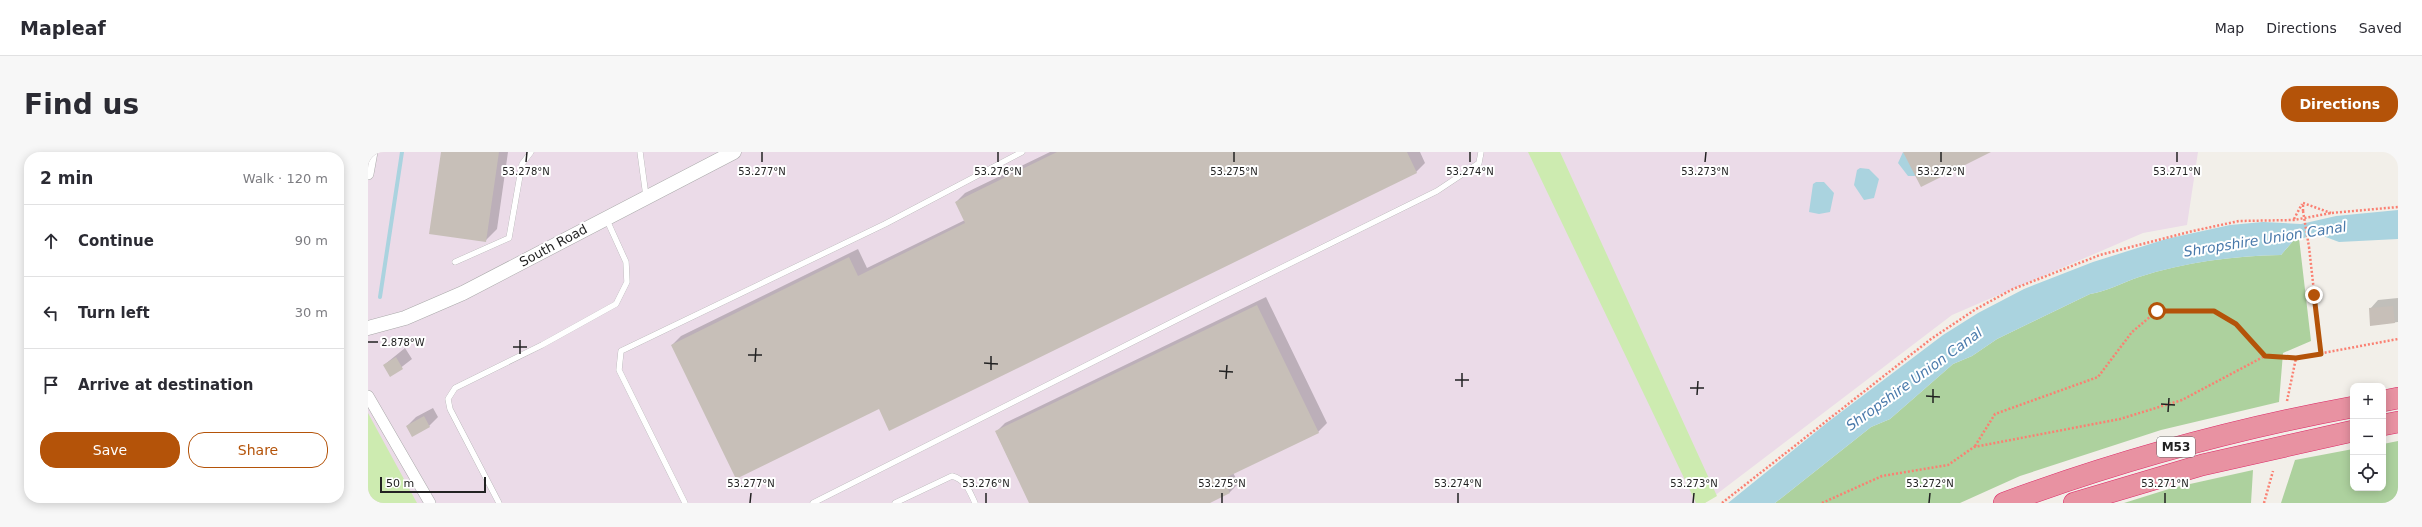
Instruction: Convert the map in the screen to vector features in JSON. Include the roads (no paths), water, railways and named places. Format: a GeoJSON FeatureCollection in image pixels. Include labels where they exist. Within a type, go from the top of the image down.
{"type":"FeatureCollection","features":[{"type":"Feature","properties":{"kind":"highway"},"geometry":{"type":"LineString","coordinates":[[2386,400],[2398,398]]}},
{"type":"Feature","properties":{"kind":"highway","name":"M53"},"geometry":{"type":"LineString","coordinates":[[2004,503],[2072,478],[2209,438],[2350,407]]}},
{"type":"Feature","properties":{"kind":"highway"},"geometry":{"type":"LineString","coordinates":[[2386,424],[2398,422]]}},
{"type":"Feature","properties":{"kind":"highway","name":"M53"},"geometry":{"type":"LineString","coordinates":[[2074,503],[2202,465],[2350,432]]}},
{"type":"Feature","properties":{"kind":"street"},"geometry":{"type":"LineString","coordinates":[[368,174],[372,152]]}},
{"type":"Feature","properties":{"kind":"street","name":"South Road"},"geometry":{"type":"LineString","coordinates":[[368,328],[405,318],[463,293],[646,196],[734,152]]}},
{"type":"Feature","properties":{"kind":"street"},"geometry":{"type":"LineString","coordinates":[[368,396],[430,503]]}},
{"type":"Feature","properties":{"kind":"lane"},"geometry":{"type":"LineString","coordinates":[[455,262],[509,238],[522,164],[530,152]]}},
{"type":"Feature","properties":{"kind":"lane"},"geometry":{"type":"LineString","coordinates":[[640,152],[646,196]]}},
{"type":"Feature","properties":{"kind":"lane"},"geometry":{"type":"LineString","coordinates":[[685,503],[620,370],[621,351],[885,224],[1022,152]]}},
{"type":"Feature","properties":{"kind":"lane"},"geometry":{"type":"LineString","coordinates":[[813,503],[1220,298],[1437,191],[1479,163],[1481,152]]}},
{"type":"Feature","properties":{"kind":"lane"},"geometry":{"type":"LineString","coordinates":[[499,503],[450,409],[448,399],[455,388],[535,348],[616,304],[627,282],[626,262],[606,218]]}},
{"type":"Feature","properties":{"kind":"lane"},"geometry":{"type":"LineString","coordinates":[[895,503],[952,476],[960,478],[967,486],[975,503]]}},
{"type":"Feature","properties":{"kind":"water"},"geometry":{"type":"Polygon","coordinates":[[[1903,152],[1924,176],[1908,176],[1898,163],[1903,152]]]}},
{"type":"Feature","properties":{"kind":"water"},"geometry":{"type":"Polygon","coordinates":[[[1860,168],[1869,169],[1879,179],[1874,198],[1864,200],[1854,185],[1857,170],[1860,168]]]}},
{"type":"Feature","properties":{"kind":"water"},"geometry":{"type":"Polygon","coordinates":[[[1816,182],[1824,182],[1834,193],[1830,212],[1819,214],[1809,212],[1813,184],[1816,182]]]}},
{"type":"Feature","properties":{"kind":"water","name":"Shropshire Union Canal"},"geometry":{"type":"Polygon","coordinates":[[[2398,210],[2398,239],[2339,242],[2323,236],[2307,237],[2293,241],[2281,255],[2227,258],[2174,267],[2090,294],[1997,339],[1972,356],[1953,364],[1890,419],[1871,427],[1775,503],[1728,503],[1828,422],[1943,335],[1978,313],[2024,289],[2093,262],[2166,239],[2230,225],[2263,222],[2301,224],[2336,216],[2398,210]]]}},
{"type":"Feature","properties":{"kind":"waterway"},"geometry":{"type":"LineString","coordinates":[[380,297],[402,152]]}}]}
